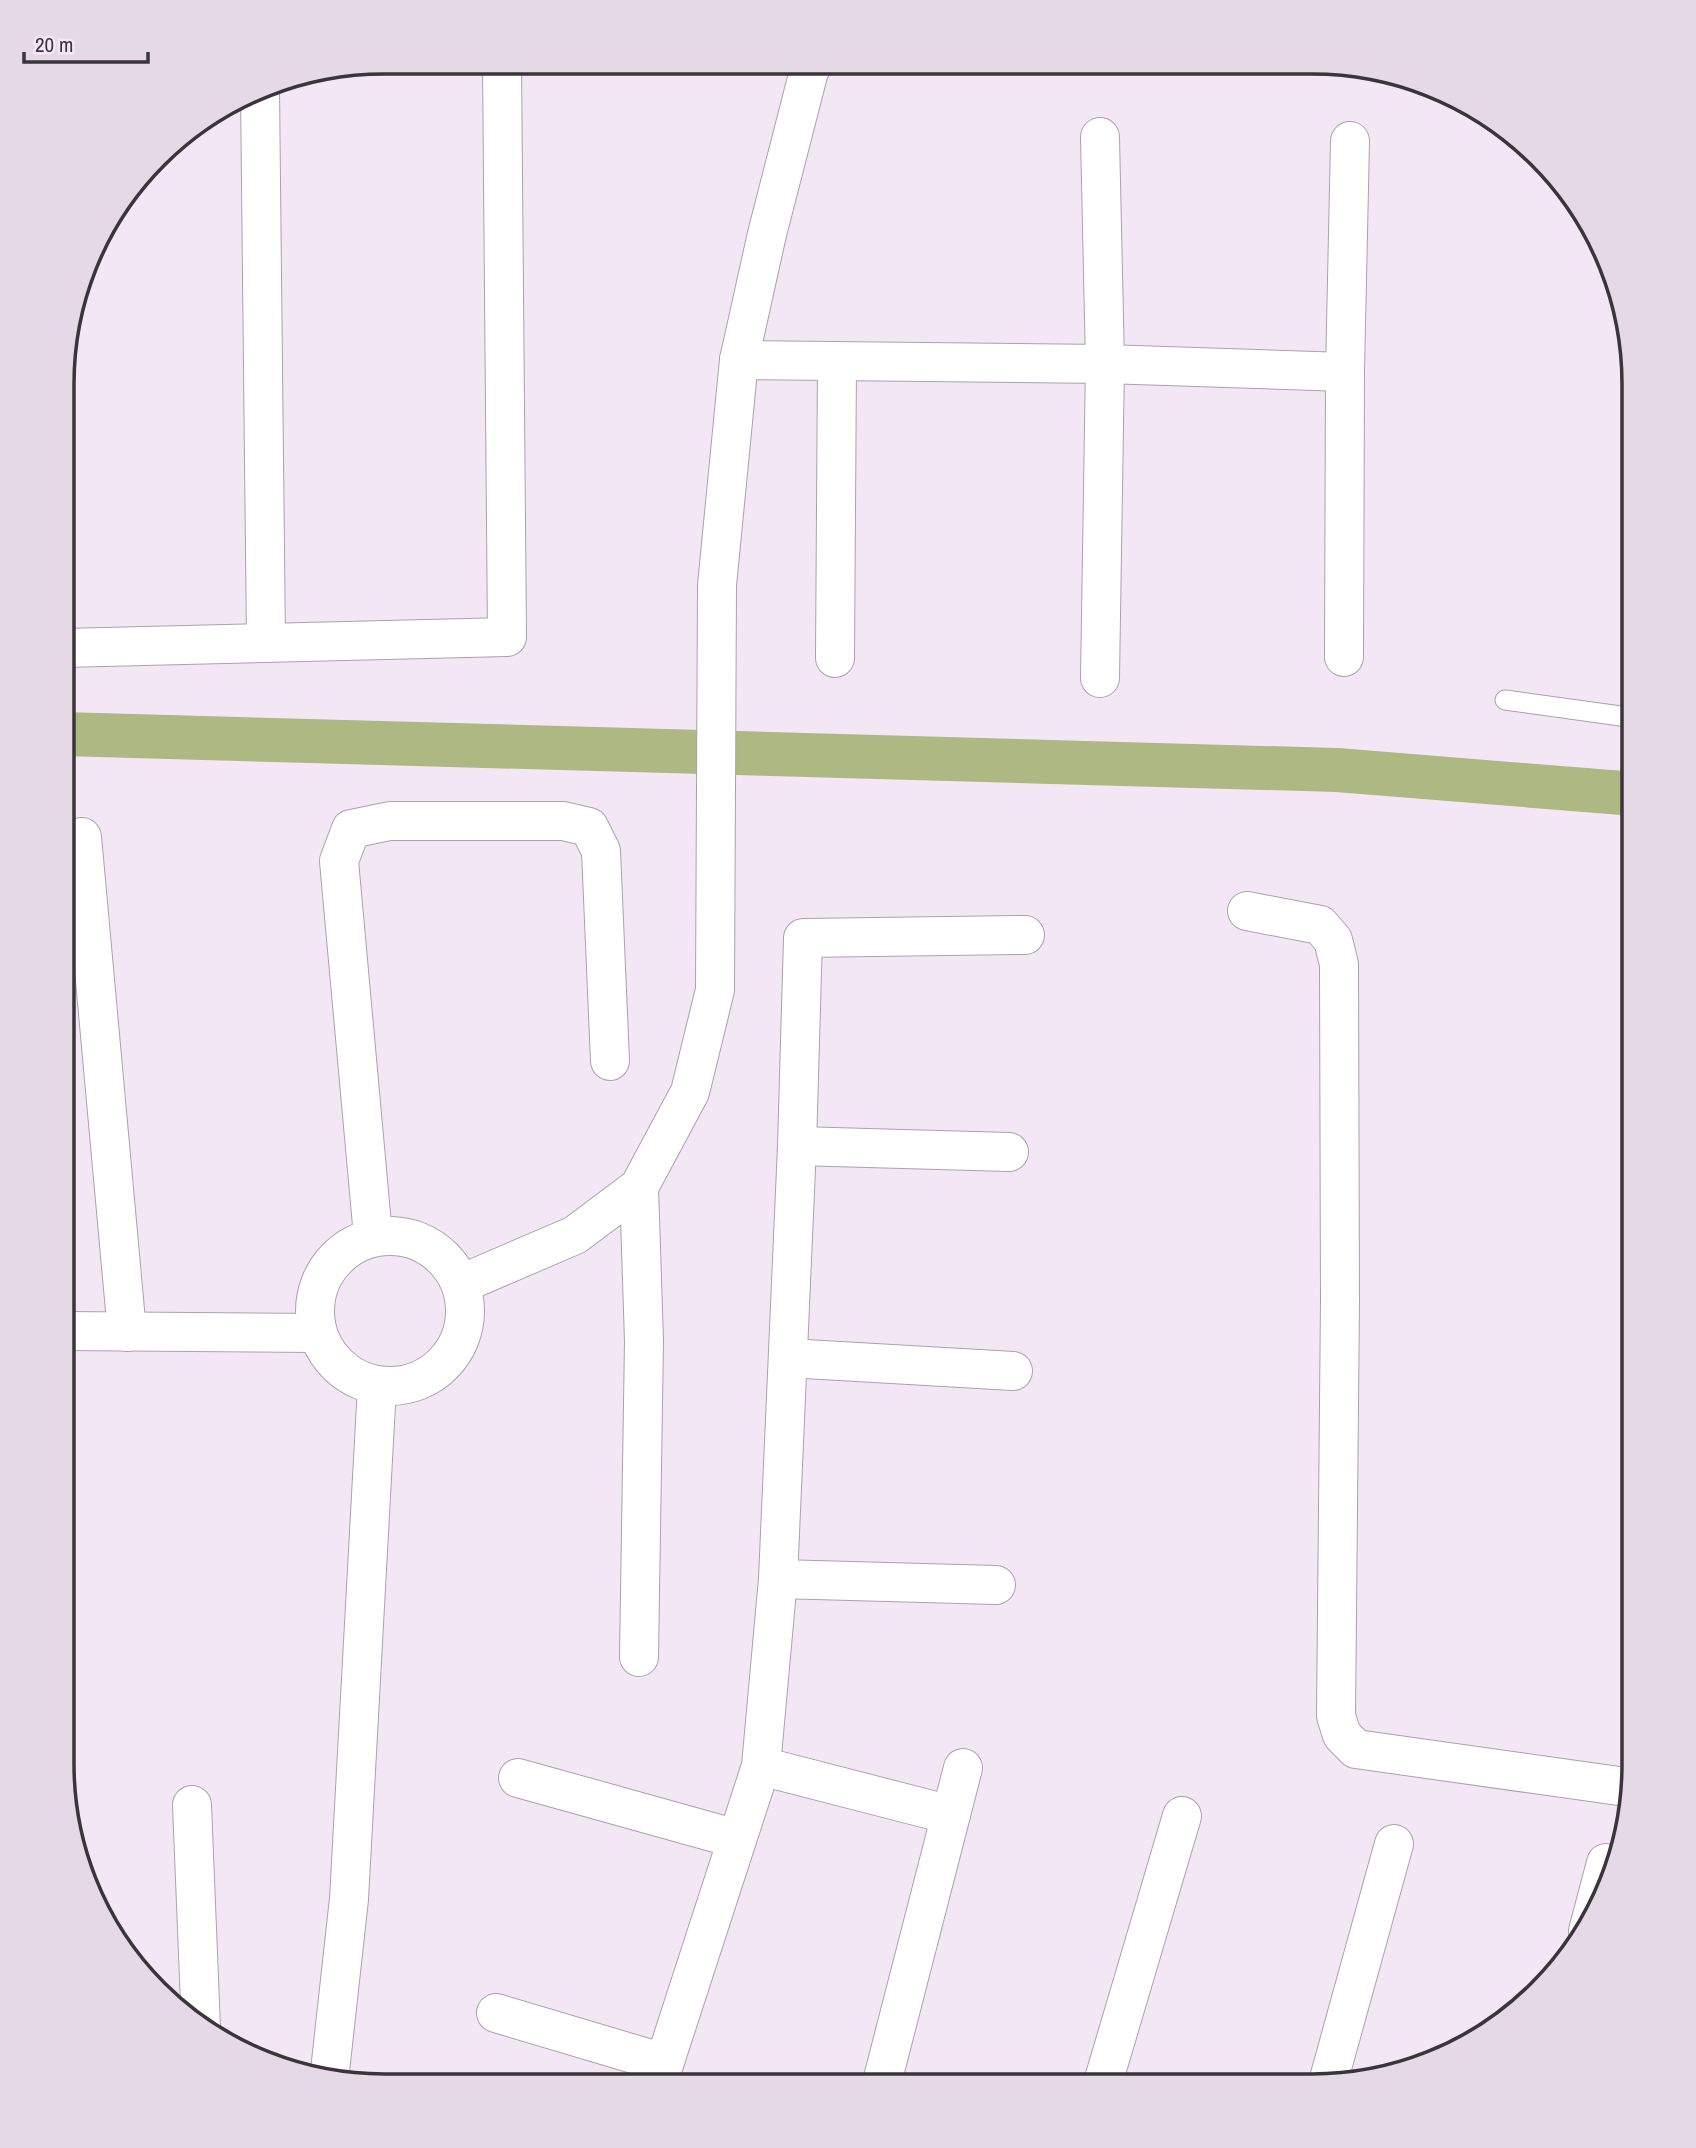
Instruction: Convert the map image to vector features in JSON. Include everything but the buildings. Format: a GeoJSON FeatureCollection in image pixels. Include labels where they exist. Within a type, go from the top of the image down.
{"type":"FeatureCollection","features":[{"type":"Feature","properties":{"kind":"street"},"geometry":{"type":"LineString","coordinates":[[73,648],[507,637],[502,74]]}},
{"type":"Feature","properties":{"kind":"street"},"geometry":{"type":"LineString","coordinates":[[461,1284],[575,1235],[639,1187],[690,1093],[715,990],[717,585],[739,360],[767,234],[808,74]]}},
{"type":"Feature","properties":{"kind":"street"},"geometry":{"type":"LineString","coordinates":[[260,99],[266,643]]}},
{"type":"Feature","properties":{"kind":"street"},"geometry":{"type":"LineString","coordinates":[[1100,138],[1105,364],[1100,678]]}},
{"type":"Feature","properties":{"kind":"street"},"geometry":{"type":"LineString","coordinates":[[1344,657],[1345,372],[1350,141]]}},
{"type":"Feature","properties":{"kind":"street"},"geometry":{"type":"LineString","coordinates":[[739,360],[1105,364],[1345,372]]}},
{"type":"Feature","properties":{"kind":"street"},"geometry":{"type":"LineString","coordinates":[[835,658],[837,361]]}},
{"type":"Feature","properties":{"kind":"street"},"geometry":{"type":"LineString","coordinates":[[373,1236],[339,861],[351,829],[390,821],[563,821],[589,827],[601,851],[610,1060]]}},
{"type":"Feature","properties":{"kind":"street"},"geometry":{"type":"LineString","coordinates":[[82,838],[127,1332]]}},
{"type":"Feature","properties":{"kind":"street"},"geometry":{"type":"LineString","coordinates":[[1247,911],[1320,925],[1333,940],[1339,964],[1340,1300],[1336,1716],[1342,1735],[1356,1749],[1622,1786]]}},
{"type":"Feature","properties":{"kind":"street"},"geometry":{"type":"LineString","coordinates":[[660,2074],[761,1766],[778,1579],[797,1146],[803,938],[1025,935]]}},
{"type":"Feature","properties":{"kind":"street"},"geometry":{"type":"LineString","coordinates":[[797,1146],[1009,1152]]}},
{"type":"Feature","properties":{"kind":"street"},"geometry":{"type":"LineString","coordinates":[[639,1187],[644,1341],[639,1657]]}},
{"type":"Feature","properties":{"kind":"street"},"geometry":{"type":"LineString","coordinates":[[373,1236],[413,1238],[432,1247],[454,1270],[461,1284],[466,1316],[461,1337],[451,1356],[437,1370],[418,1381],[398,1386],[377,1385],[357,1379],[340,1368],[326,1352],[317,1333],[314,1312],[317,1291],[325,1273],[337,1256],[354,1244],[373,1236]]}},
{"type":"Feature","properties":{"kind":"street"},"geometry":{"type":"LineString","coordinates":[[73,1331],[317,1333]]}},
{"type":"Feature","properties":{"kind":"street"},"geometry":{"type":"LineString","coordinates":[[788,1358],[1013,1371]]}},
{"type":"Feature","properties":{"kind":"street"},"geometry":{"type":"LineString","coordinates":[[330,2070],[349,1899],[377,1385]]}},
{"type":"Feature","properties":{"kind":"street"},"geometry":{"type":"LineString","coordinates":[[778,1579],[996,1585]]}},
{"type":"Feature","properties":{"kind":"street"},"geometry":{"type":"LineString","coordinates":[[761,1766],[951,1815]]}},
{"type":"Feature","properties":{"kind":"street"},"geometry":{"type":"LineString","coordinates":[[884,2074],[963,1768]]}},
{"type":"Feature","properties":{"kind":"street"},"geometry":{"type":"LineString","coordinates":[[518,1778],[737,1839]]}},
{"type":"Feature","properties":{"kind":"street"},"geometry":{"type":"LineString","coordinates":[[192,1805],[200,2014]]}},
{"type":"Feature","properties":{"kind":"street"},"geometry":{"type":"LineString","coordinates":[[1106,2074],[1182,1816]]}},
{"type":"Feature","properties":{"kind":"street"},"geometry":{"type":"LineString","coordinates":[[1330,2074],[1394,1844]]}},
{"type":"Feature","properties":{"kind":"street"},"geometry":{"type":"LineString","coordinates":[[496,2013],[657,2074]]}},
{"type":"Feature","properties":{"kind":"lane"},"geometry":{"type":"LineString","coordinates":[[1505,700],[1622,716]]}},
{"type":"Feature","properties":{"kind":"waterway"},"geometry":{"type":"LineString","coordinates":[[73,734],[1337,770],[1622,793]]}}]}
